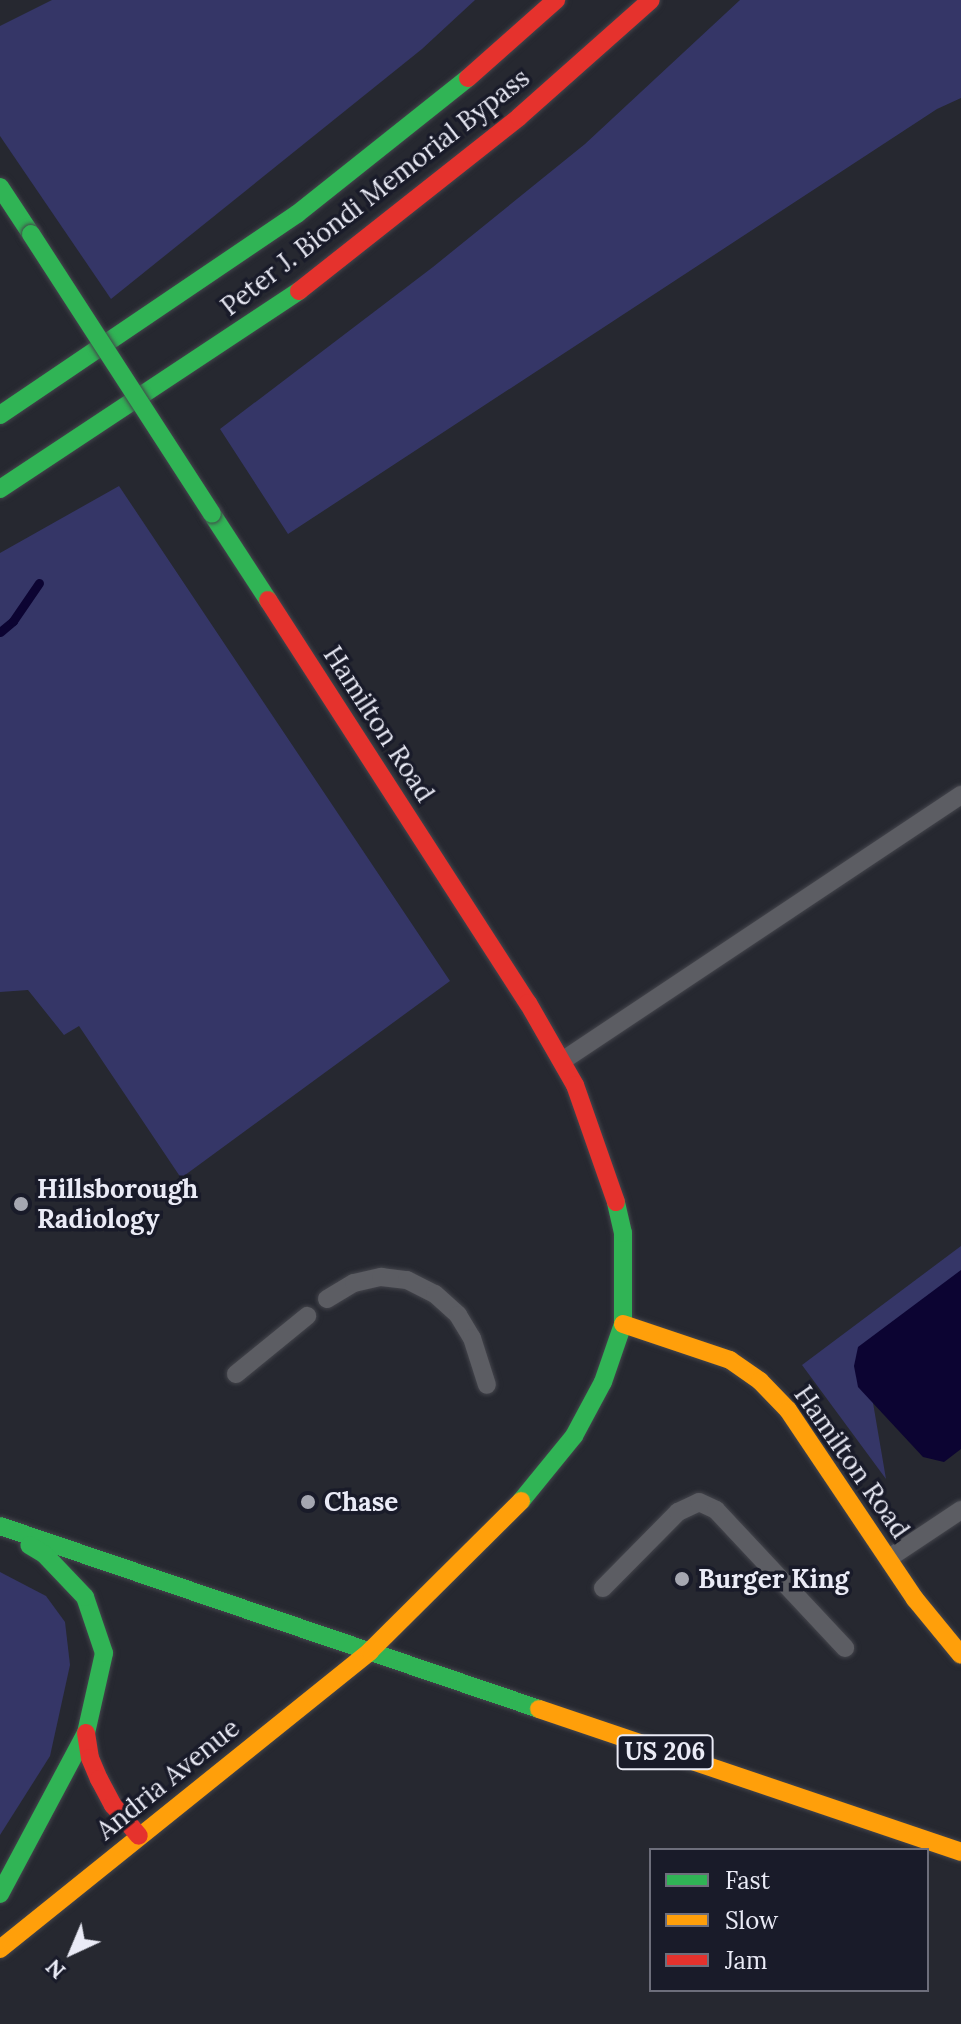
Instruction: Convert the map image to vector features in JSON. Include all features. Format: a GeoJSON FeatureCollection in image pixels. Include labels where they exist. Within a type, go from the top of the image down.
{"type":"FeatureCollection","features":[{"type":"Feature","properties":{"kind":"main road","name":"Peter J. Biondi Memorial Bypass"},"geometry":{"type":"LineString","coordinates":[[0,415],[297,214],[450,94],[556,0]]}},
{"type":"Feature","properties":{"kind":"main road","name":"Peter J. Biondi Memorial Bypass"},"geometry":{"type":"LineString","coordinates":[[0,489],[295,294],[519,117],[651,0]]}},
{"type":"Feature","properties":{"kind":"main road","name":"Hamilton Road"},"geometry":{"type":"LineString","coordinates":[[0,187],[562,1061],[588,1110],[612,1182],[623,1233],[623,1324],[603,1382],[574,1436],[519,1503],[370,1651]]}},
{"type":"Feature","properties":{"kind":"main road","name":"Hamilton Road"},"geometry":{"type":"LineString","coordinates":[[623,1324],[730,1360],[760,1381],[788,1410],[915,1599],[961,1655]]}},
{"type":"Feature","properties":{"kind":"main road","name":"US 206"},"geometry":{"type":"LineString","coordinates":[[0,1526],[961,1852]]}},
{"type":"Feature","properties":{"kind":"main road"},"geometry":{"type":"LineString","coordinates":[[0,1526],[44,1554],[85,1597],[104,1653],[86,1733],[0,1894]]}},
{"type":"Feature","properties":{"kind":"main road","name":"Andria Avenue"},"geometry":{"type":"LineString","coordinates":[[0,1949],[370,1651]]}},
{"type":"Feature","properties":{"kind":"main road"},"geometry":{"type":"LineString","coordinates":[[86,1733],[90,1758],[99,1779],[113,1805],[139,1836]]}},
{"type":"Feature","properties":{"kind":"lane"},"geometry":{"type":"LineString","coordinates":[[562,1061],[961,795]]}},
{"type":"Feature","properties":{"kind":"lane"},"geometry":{"type":"LineString","coordinates":[[327,1299],[354,1283],[381,1277],[407,1280],[435,1294],[458,1315],[472,1338],[487,1385]]}},
{"type":"Feature","properties":{"kind":"lane"},"geometry":{"type":"LineString","coordinates":[[236,1374],[307,1316]]}},
{"type":"Feature","properties":{"kind":"lane"},"geometry":{"type":"LineString","coordinates":[[603,1588],[678,1512],[699,1502],[716,1510],[845,1648]]}},
{"type":"Feature","properties":{"kind":"lane"},"geometry":{"type":"LineString","coordinates":[[889,1558],[961,1510]]}},
{"type":"Feature","properties":{"kind":"shaded area"},"geometry":{"type":"Polygon","coordinates":[[[52,0],[475,0],[422,49],[111,299],[0,136],[0,26],[52,0]]]}},
{"type":"Feature","properties":{"kind":"shaded area"},"geometry":{"type":"Polygon","coordinates":[[[740,0],[961,0],[961,98],[937,109],[288,534],[220,429],[433,267],[585,144],[740,0]]]}},
{"type":"Feature","properties":{"kind":"shaded area"},"geometry":{"type":"Polygon","coordinates":[[[119,486],[450,981],[181,1178],[79,1026],[64,1035],[28,990],[0,992],[0,553],[119,486]]]}},
{"type":"Feature","properties":{"kind":"shaded area"},"geometry":{"type":"Polygon","coordinates":[[[961,1246],[961,1282],[865,1356],[886,1479],[802,1365],[961,1246]]]}},
{"type":"Feature","properties":{"kind":"shaded area"},"geometry":{"type":"Polygon","coordinates":[[[961,1270],[961,1449],[944,1462],[923,1457],[858,1387],[854,1366],[858,1347],[961,1270]]]}},
{"type":"Feature","properties":{"kind":"shaded area"},"geometry":{"type":"Polygon","coordinates":[[[0,1572],[46,1596],[65,1622],[70,1665],[50,1756],[0,1835],[0,1572]]]}},
{"type":"Feature","properties":{"kind":"waterway"},"geometry":{"type":"LineString","coordinates":[[0,632],[13,621],[39,583]]}},
{"type":"Feature","properties":{"kind":"traffic: fast"},"geometry":{"type":"LineString","coordinates":[[0,415],[297,214],[468,78]]}},
{"type":"Feature","properties":{"kind":"traffic: fast"},"geometry":{"type":"LineString","coordinates":[[0,187],[31,234]]}},
{"type":"Feature","properties":{"kind":"traffic: fast"},"geometry":{"type":"LineString","coordinates":[[31,234],[212,514]]}},
{"type":"Feature","properties":{"kind":"traffic: fast"},"geometry":{"type":"LineString","coordinates":[[0,489],[299,291]]}},
{"type":"Feature","properties":{"kind":"traffic: fast"},"geometry":{"type":"LineString","coordinates":[[212,514],[268,600]]}},
{"type":"Feature","properties":{"kind":"traffic: fast"},"geometry":{"type":"LineString","coordinates":[[521,1501],[574,1436],[603,1382],[623,1324],[623,1233],[616,1202]]}},
{"type":"Feature","properties":{"kind":"traffic: fast"},"geometry":{"type":"LineString","coordinates":[[0,1526],[539,1709]]}},
{"type":"Feature","properties":{"kind":"traffic: fast"},"geometry":{"type":"LineString","coordinates":[[0,1894],[86,1733],[104,1653],[85,1597],[44,1554],[29,1545]]}},
{"type":"Feature","properties":{"kind":"traffic: slow"},"geometry":{"type":"LineString","coordinates":[[623,1324],[730,1360],[760,1381],[788,1410],[915,1599],[961,1655]]}},
{"type":"Feature","properties":{"kind":"traffic: slow"},"geometry":{"type":"LineString","coordinates":[[0,1949],[370,1651],[521,1501]]}},
{"type":"Feature","properties":{"kind":"traffic: slow"},"geometry":{"type":"LineString","coordinates":[[539,1709],[961,1852]]}},
{"type":"Feature","properties":{"kind":"traffic: jam"},"geometry":{"type":"LineString","coordinates":[[468,78],[556,0]]}},
{"type":"Feature","properties":{"kind":"traffic: jam"},"geometry":{"type":"LineString","coordinates":[[299,291],[519,117],[651,0]]}},
{"type":"Feature","properties":{"kind":"traffic: jam"},"geometry":{"type":"LineString","coordinates":[[268,600],[528,1003],[575,1085],[616,1202]]}},
{"type":"Feature","properties":{"kind":"traffic: jam"},"geometry":{"type":"LineString","coordinates":[[86,1733],[90,1758],[99,1779],[113,1805],[139,1836]]}},
{"type":"Feature","properties":{"kind":"place","name":"Hillsborough Radiology"},"geometry":{"type":"Point","coordinates":[21,1204]}},
{"type":"Feature","properties":{"kind":"place","name":"Chase"},"geometry":{"type":"Point","coordinates":[308,1502]}},
{"type":"Feature","properties":{"kind":"place","name":"Burger King"},"geometry":{"type":"Point","coordinates":[682,1579]}}]}
